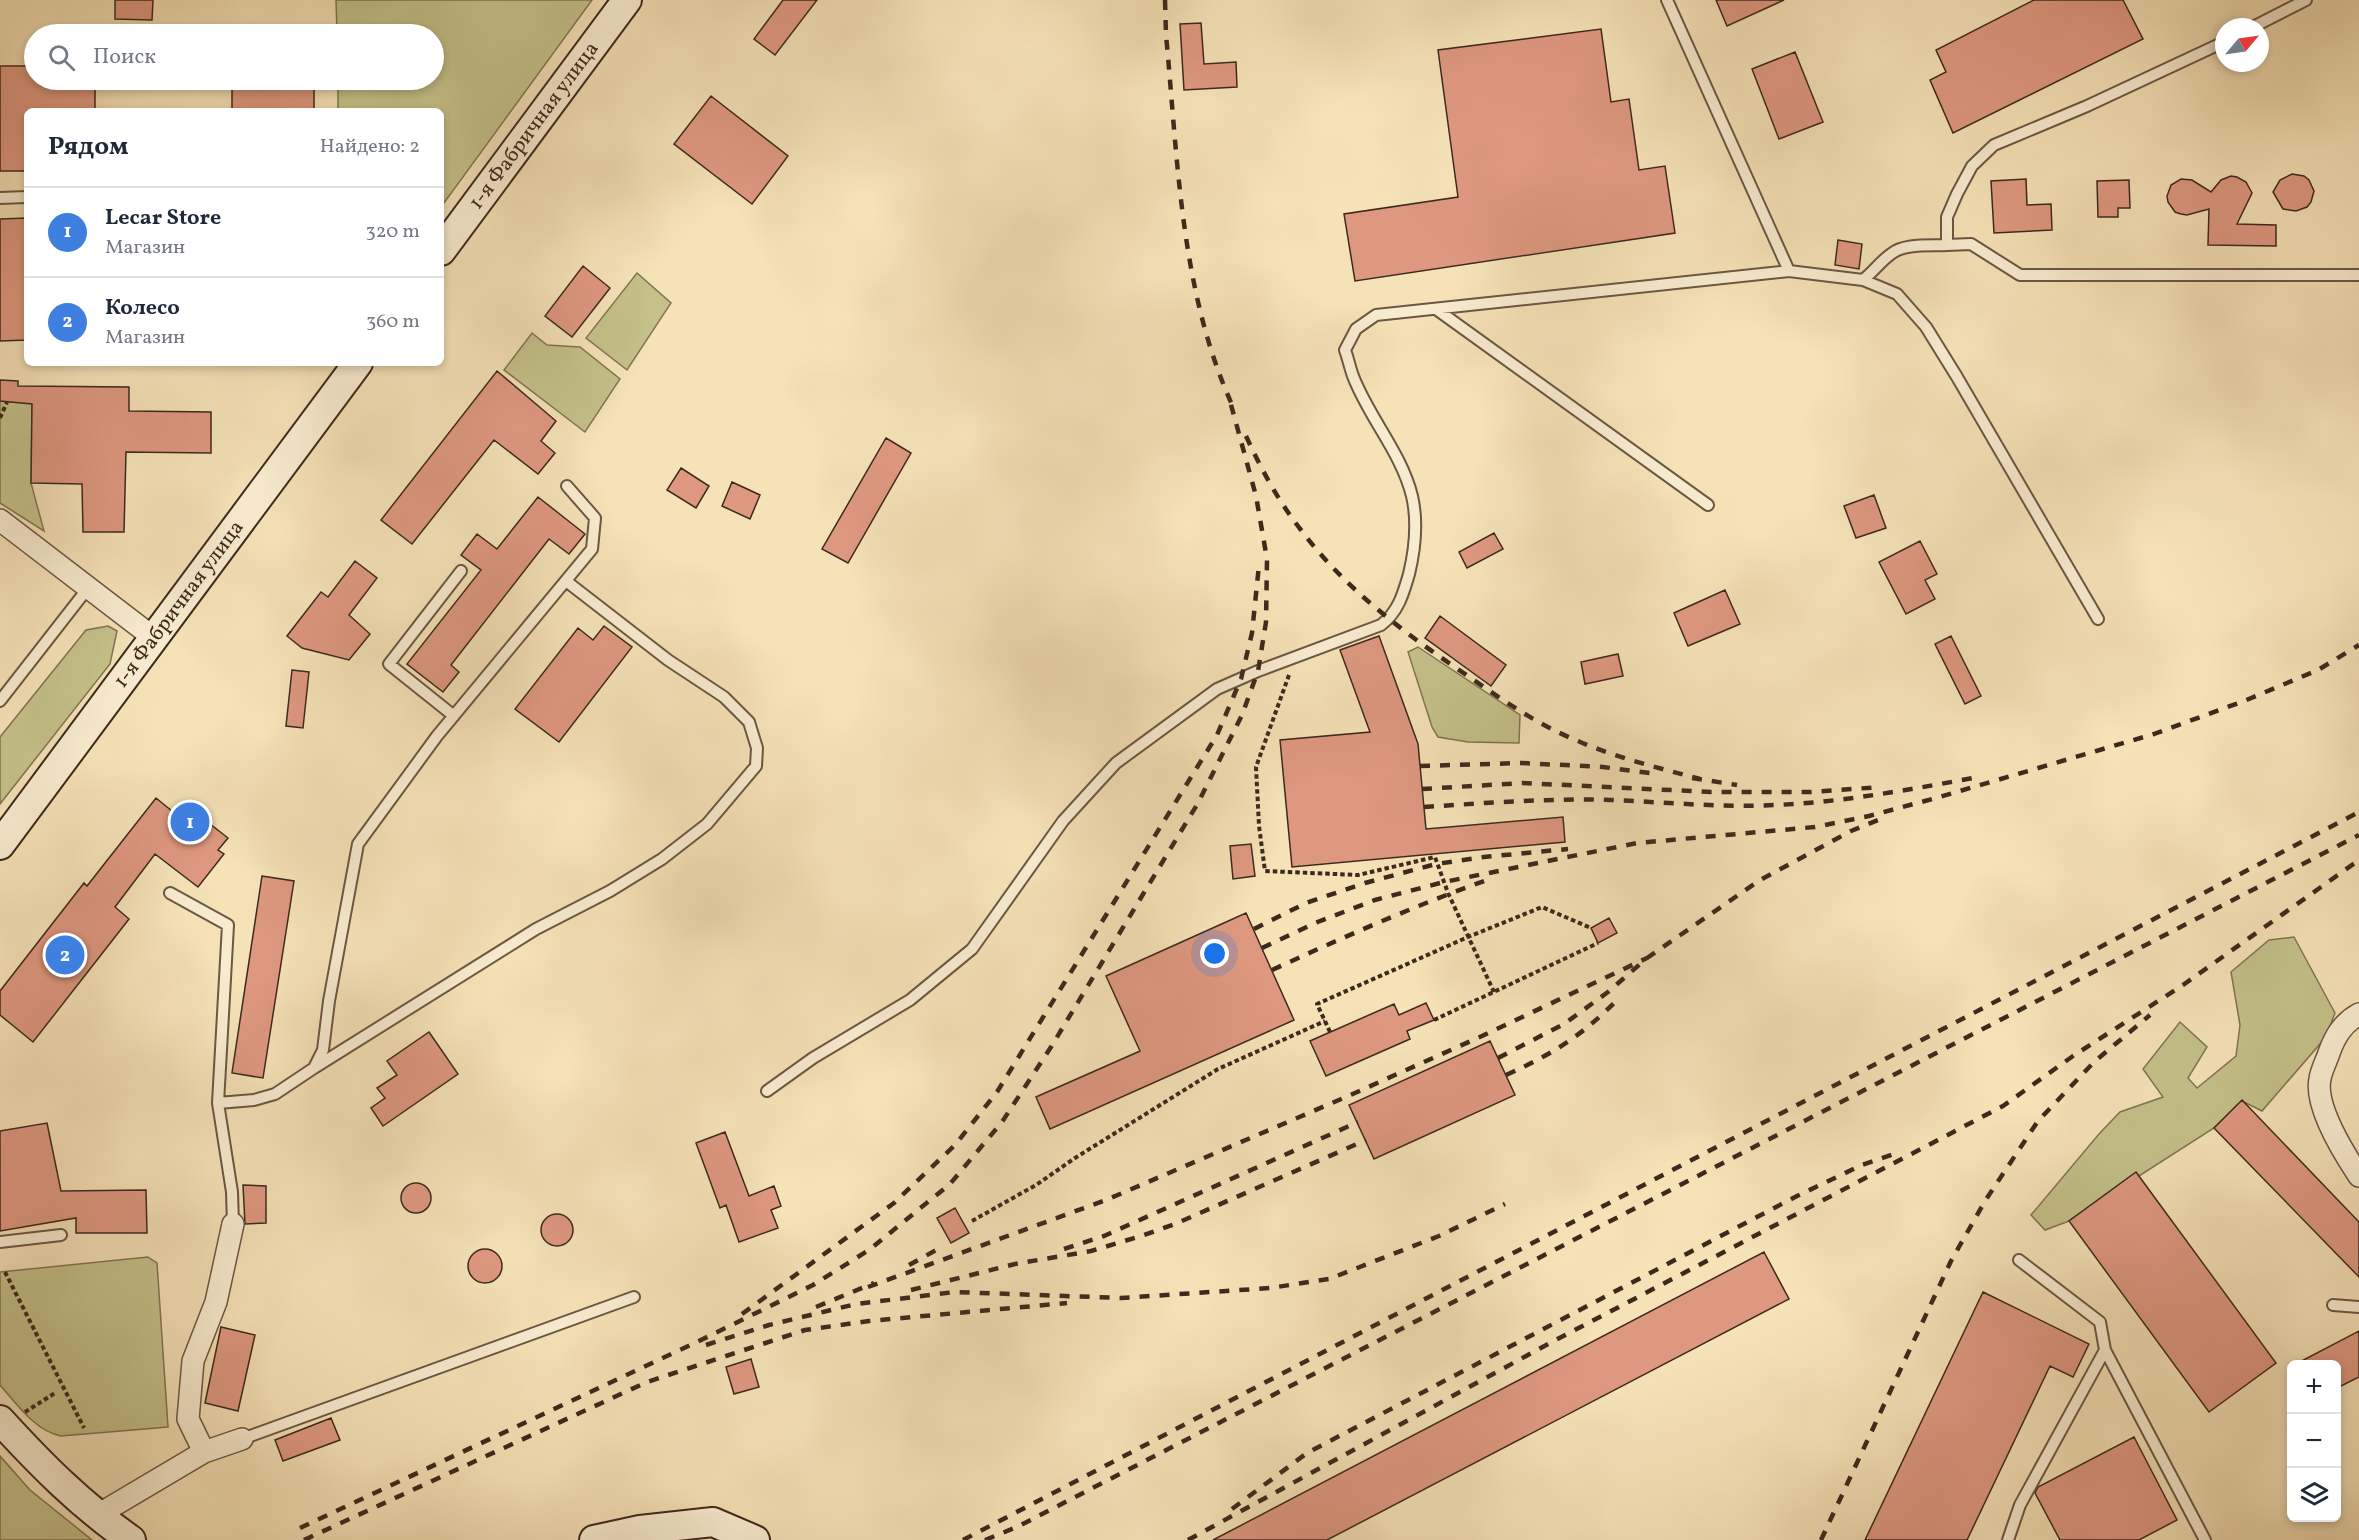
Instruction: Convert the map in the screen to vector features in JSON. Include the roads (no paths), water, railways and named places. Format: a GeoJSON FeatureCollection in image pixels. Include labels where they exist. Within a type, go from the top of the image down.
{"type":"FeatureCollection","features":[{"type":"Feature","properties":{"kind":"main road","name":"1-я Фабричная улица"},"geometry":{"type":"LineString","coordinates":[[444,247],[627,0]]}},
{"type":"Feature","properties":{"kind":"main road","name":"1-я Фабричная улица"},"geometry":{"type":"LineString","coordinates":[[0,845],[356,366]]}},
{"type":"Feature","properties":{"kind":"main road"},"geometry":{"type":"LineString","coordinates":[[11,1417],[34,1457],[96,1516],[131,1540]]}},
{"type":"Feature","properties":{"kind":"main road"},"geometry":{"type":"LineString","coordinates":[[594,1540],[640,1530],[713,1522],[755,1540]]}},
{"type":"Feature","properties":{"kind":"street"},"geometry":{"type":"LineString","coordinates":[[0,520],[154,639]]}},
{"type":"Feature","properties":{"kind":"street"},"geometry":{"type":"LineString","coordinates":[[2359,1014],[2348,1020],[2334,1039],[2319,1082],[2324,1109],[2340,1149],[2359,1176]]}},
{"type":"Feature","properties":{"kind":"street"},"geometry":{"type":"LineString","coordinates":[[204,1452],[188,1419],[193,1361],[216,1302],[233,1224]]}},
{"type":"Feature","properties":{"kind":"street"},"geometry":{"type":"LineString","coordinates":[[96,1516],[204,1452],[242,1439]]}},
{"type":"Feature","properties":{"kind":"lane"},"geometry":{"type":"LineString","coordinates":[[1667,0],[1789,270]]}},
{"type":"Feature","properties":{"kind":"lane"},"geometry":{"type":"LineString","coordinates":[[2269,19],[2306,0]]}},
{"type":"Feature","properties":{"kind":"lane"},"geometry":{"type":"LineString","coordinates":[[1947,245],[1947,217],[1957,195],[1972,166],[1994,145],[2087,106],[2215,46]]}},
{"type":"Feature","properties":{"kind":"lane"},"geometry":{"type":"LineString","coordinates":[[0,198],[24,197]]}},
{"type":"Feature","properties":{"kind":"lane"},"geometry":{"type":"LineString","coordinates":[[1863,280],[1875,271],[1892,252],[1910,247],[1971,244],[2020,274],[2359,275]]}},
{"type":"Feature","properties":{"kind":"lane"},"geometry":{"type":"LineString","coordinates":[[767,1091],[813,1058],[910,1000],[972,949],[1063,821],[1116,762],[1217,689],[1258,671],[1381,625],[1389,619],[1400,603],[1415,545],[1412,496],[1400,462],[1353,377],[1345,350],[1356,329],[1376,315],[1789,270],[1863,280],[1897,294],[1926,327],[1958,377],[2098,619]]}},
{"type":"Feature","properties":{"kind":"lane"},"geometry":{"type":"LineString","coordinates":[[1436,309],[1708,505]]}},
{"type":"Feature","properties":{"kind":"lane"},"geometry":{"type":"LineString","coordinates":[[314,1068],[323,1050],[329,1001],[358,844],[454,716],[592,549],[595,518],[567,486]]}},
{"type":"Feature","properties":{"kind":"lane"},"geometry":{"type":"LineString","coordinates":[[454,716],[389,664],[461,571]]}},
{"type":"Feature","properties":{"kind":"lane"},"geometry":{"type":"LineString","coordinates":[[218,1102],[254,1100],[275,1094],[536,929],[610,891],[662,859],[707,824],[756,766],[757,748],[749,722],[724,697],[668,660],[566,581]]}},
{"type":"Feature","properties":{"kind":"lane"},"geometry":{"type":"LineString","coordinates":[[0,701],[88,588]]}},
{"type":"Feature","properties":{"kind":"lane"},"geometry":{"type":"LineString","coordinates":[[170,893],[228,925],[218,1102],[232,1192],[233,1224]]}},
{"type":"Feature","properties":{"kind":"lane"},"geometry":{"type":"LineString","coordinates":[[0,1242],[61,1235]]}},
{"type":"Feature","properties":{"kind":"lane"},"geometry":{"type":"LineString","coordinates":[[2019,1260],[2100,1322],[2105,1350],[2205,1540]]}},
{"type":"Feature","properties":{"kind":"lane"},"geometry":{"type":"LineString","coordinates":[[242,1439],[634,1298]]}},
{"type":"Feature","properties":{"kind":"lane"},"geometry":{"type":"LineString","coordinates":[[2333,1305],[2359,1307]]}},
{"type":"Feature","properties":{"kind":"lane"},"geometry":{"type":"LineString","coordinates":[[2008,1540],[2020,1505],[2105,1350]]}},
{"type":"Feature","properties":{"kind":"railway"},"geometry":{"type":"LineString","coordinates":[[1165,0],[1179,178],[1192,273],[1202,319],[1216,365],[1234,409]]}},
{"type":"Feature","properties":{"kind":"railway"},"geometry":{"type":"LineString","coordinates":[[300,1528],[697,1342],[813,1285],[869,1250],[950,1184],[1002,1122],[1051,1047],[1198,803],[1242,715],[1258,671],[1266,622],[1267,559],[1256,496],[1230,401]]}},
{"type":"Feature","properties":{"kind":"railway"},"geometry":{"type":"LineString","coordinates":[[1246,436],[1271,485],[1301,530],[1358,592],[1400,628],[1495,694],[1549,728],[1608,753],[1700,779]]}},
{"type":"Feature","properties":{"kind":"railway"},"geometry":{"type":"LineString","coordinates":[[742,1314],[894,1203],[955,1145],[997,1092],[1217,735],[1241,679],[1252,633],[1259,565]]}},
{"type":"Feature","properties":{"kind":"railway"},"geometry":{"type":"LineString","coordinates":[[1262,948],[1315,923],[1375,900],[1444,882],[1637,843],[1815,827],[1869,816],[1936,798],[2154,734],[2244,701],[2318,670],[2359,645]]}},
{"type":"Feature","properties":{"kind":"railway"},"geometry":{"type":"LineString","coordinates":[[1420,766],[1522,763],[1603,767],[1657,774]]}},
{"type":"Feature","properties":{"kind":"railway"},"geometry":{"type":"LineString","coordinates":[[1424,807],[1564,800],[1776,805],[1853,798],[1979,777]]}},
{"type":"Feature","properties":{"kind":"railway"},"geometry":{"type":"LineString","coordinates":[[1692,778],[1737,785]]}},
{"type":"Feature","properties":{"kind":"railway"},"geometry":{"type":"LineString","coordinates":[[1422,789],[1523,783],[1711,792],[1810,792],[1881,787]]}},
{"type":"Feature","properties":{"kind":"railway"},"geometry":{"type":"LineString","coordinates":[[963,1540],[2359,812]]}},
{"type":"Feature","properties":{"kind":"railway"},"geometry":{"type":"LineString","coordinates":[[1498,1058],[1564,1024],[1608,992],[1647,958],[1760,880],[1851,831],[1878,820]]}},
{"type":"Feature","properties":{"kind":"railway"},"geometry":{"type":"LineString","coordinates":[[985,1540],[1017,1527],[2359,835]]}},
{"type":"Feature","properties":{"kind":"railway"},"geometry":{"type":"LineString","coordinates":[[1254,929],[1306,903],[1365,883],[1436,864],[1568,849]]}},
{"type":"Feature","properties":{"kind":"railway"},"geometry":{"type":"LineString","coordinates":[[1188,1540],[1550,1343],[2003,1106],[2073,1056],[2183,985],[2359,860]]}},
{"type":"Feature","properties":{"kind":"railway"},"geometry":{"type":"LineString","coordinates":[[1272,970],[1380,922],[1490,879]]}},
{"type":"Feature","properties":{"kind":"railway"},"geometry":{"type":"LineString","coordinates":[[868,1287],[1106,1200],[1346,1097],[1647,958]]}},
{"type":"Feature","properties":{"kind":"railway"},"geometry":{"type":"LineString","coordinates":[[1506,1075],[1567,1042],[1593,1023],[1619,998]]}},
{"type":"Feature","properties":{"kind":"railway"},"geometry":{"type":"LineString","coordinates":[[1821,1540],[1951,1261],[1985,1201],[2038,1121],[2094,1062],[2150,1015]]}},
{"type":"Feature","properties":{"kind":"railway"},"geometry":{"type":"LineString","coordinates":[[1064,1249],[1104,1236],[1358,1122]]}},
{"type":"Feature","properties":{"kind":"railway"},"geometry":{"type":"LineString","coordinates":[[911,1290],[1015,1264],[1091,1251],[1141,1236],[1175,1224],[1366,1140]]}},
{"type":"Feature","properties":{"kind":"railway"},"geometry":{"type":"LineString","coordinates":[[1232,1509],[1307,1453],[1797,1196],[1862,1165],[1897,1153]]}},
{"type":"Feature","properties":{"kind":"railway"},"geometry":{"type":"LineString","coordinates":[[706,1345],[769,1325],[856,1304],[955,1292],[1121,1298],[1270,1288],[1329,1279],[1439,1236],[1505,1204]]}},
{"type":"Feature","properties":{"kind":"railway"},"geometry":{"type":"LineString","coordinates":[[909,1265],[940,1248]]}},
{"type":"Feature","properties":{"kind":"railway"},"geometry":{"type":"LineString","coordinates":[[816,1307],[874,1283]]}},
{"type":"Feature","properties":{"kind":"railway"},"geometry":{"type":"LineString","coordinates":[[304,1540],[647,1382],[805,1330],[869,1321],[1067,1303]]}},
{"type":"Feature","properties":{"kind":"place","name":"Lecar Store"},"geometry":{"type":"Point","coordinates":[190,822]}},
{"type":"Feature","properties":{"kind":"place","name":"Колесо"},"geometry":{"type":"Point","coordinates":[65,955]}}]}
